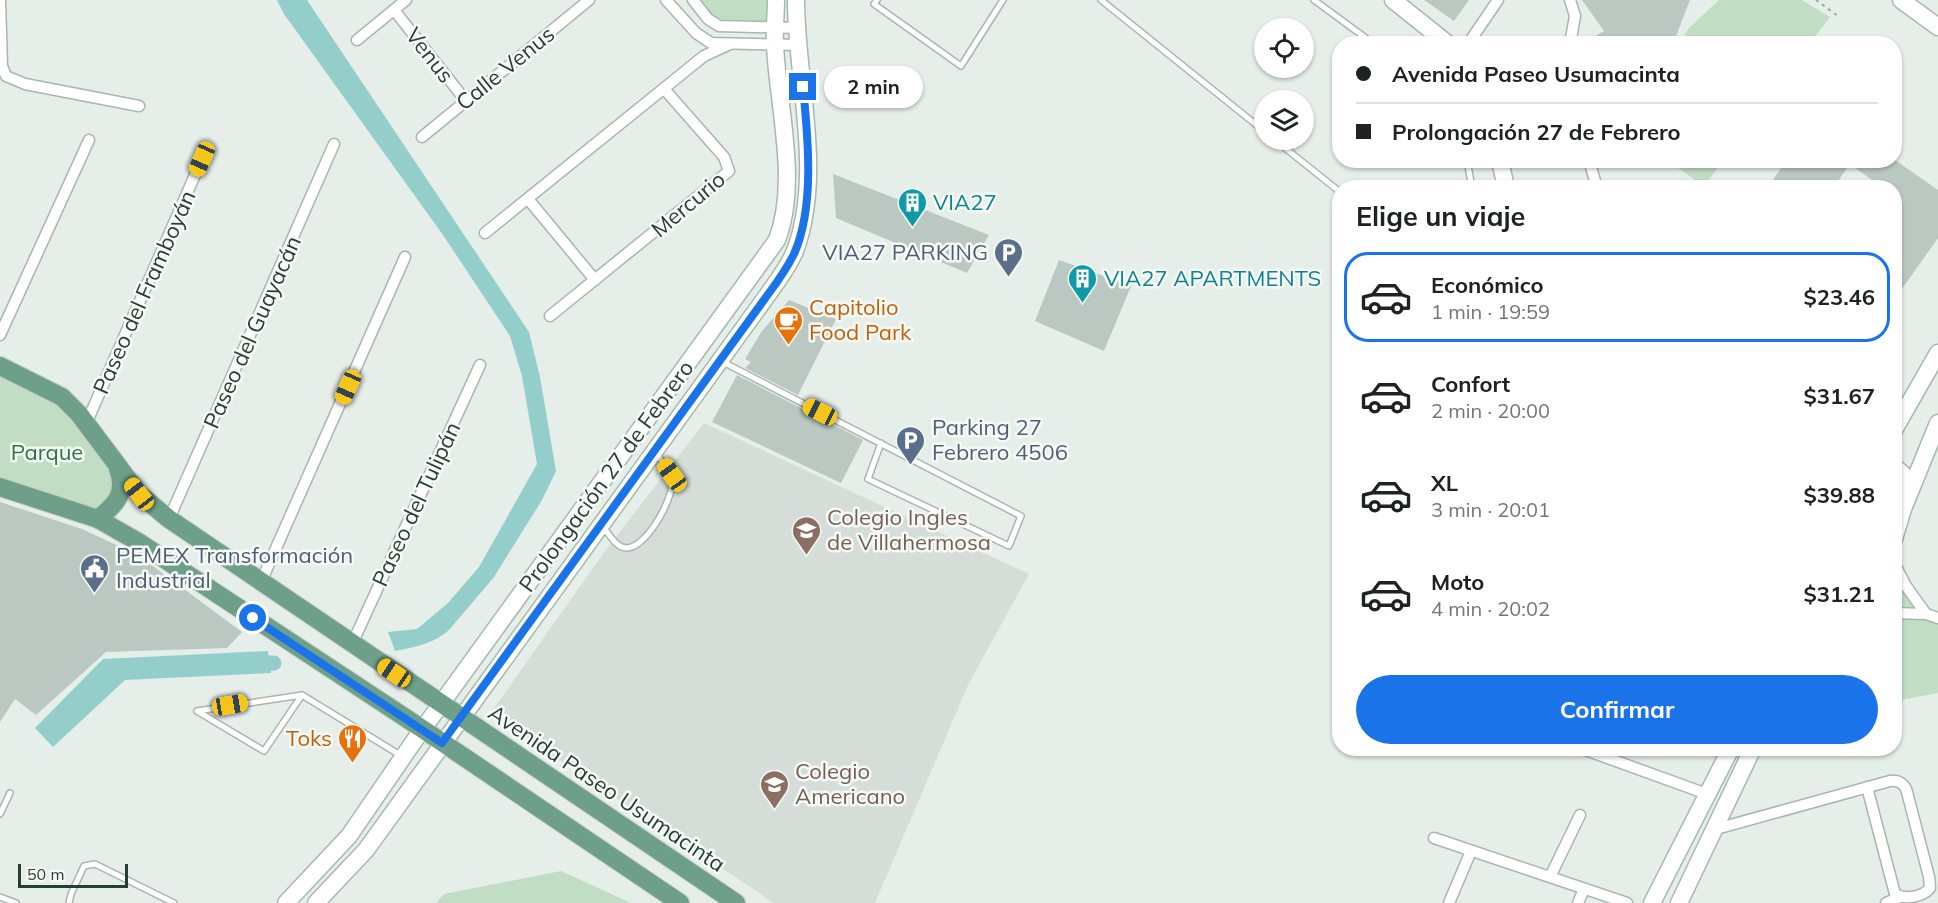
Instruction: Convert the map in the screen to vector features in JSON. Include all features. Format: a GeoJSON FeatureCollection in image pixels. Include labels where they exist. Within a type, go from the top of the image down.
{"type":"FeatureCollection","features":[{"type":"Feature","properties":{"kind":"main road","name":"Prolongación 27 de Febrero"},"geometry":{"type":"LineString","coordinates":[[286,903],[349,836],[777,240],[783,220],[786,191],[775,45],[776,0]]}},
{"type":"Feature","properties":{"kind":"main road","name":"Prolongación 27 de Febrero"},"geometry":{"type":"LineString","coordinates":[[316,903],[366,850],[783,273],[794,253],[801,229],[806,196],[807,139],[796,0]]}},
{"type":"Feature","properties":{"kind":"main road"},"geometry":{"type":"LineString","coordinates":[[1393,0],[1438,36]]}},
{"type":"Feature","properties":{"kind":"main road"},"geometry":{"type":"LineString","coordinates":[[1901,0],[1938,27]]}},
{"type":"Feature","properties":{"kind":"main road"},"geometry":{"type":"LineString","coordinates":[[1902,416],[1938,353]]}},
{"type":"Feature","properties":{"kind":"main road","name":"Avenida Paseo Usumacinta"},"geometry":{"type":"LineString","coordinates":[[0,366],[62,397],[146,501],[169,519],[736,903]]}},
{"type":"Feature","properties":{"kind":"main road"},"geometry":{"type":"LineString","coordinates":[[1902,515],[1938,423]]}},
{"type":"Feature","properties":{"kind":"main road"},"geometry":{"type":"LineString","coordinates":[[98,519],[118,502],[121,495],[122,481],[117,465]]}},
{"type":"Feature","properties":{"kind":"main road"},"geometry":{"type":"LineString","coordinates":[[1902,472],[1907,483],[1904,509]]}},
{"type":"Feature","properties":{"kind":"main road"},"geometry":{"type":"LineString","coordinates":[[0,487],[98,519],[140,543],[424,730],[680,903]]}},
{"type":"Feature","properties":{"kind":"main road"},"geometry":{"type":"LineString","coordinates":[[1652,903],[1727,756]]}},
{"type":"Feature","properties":{"kind":"main road"},"geometry":{"type":"LineString","coordinates":[[1679,903],[1749,756]]}},
{"type":"Feature","properties":{"kind":"street"},"geometry":{"type":"LineString","coordinates":[[0,0],[2,66],[6,76],[26,84],[139,106]]}},
{"type":"Feature","properties":{"kind":"street"},"geometry":{"type":"LineString","coordinates":[[357,40],[406,0]]}},
{"type":"Feature","properties":{"kind":"street","name":"Calle Venus"},"geometry":{"type":"LineString","coordinates":[[422,137],[589,0]]}},
{"type":"Feature","properties":{"kind":"street"},"geometry":{"type":"LineString","coordinates":[[666,0],[696,33],[710,42],[730,45],[799,45]]}},
{"type":"Feature","properties":{"kind":"street"},"geometry":{"type":"LineString","coordinates":[[693,0],[712,22],[723,27],[798,28]]}},
{"type":"Feature","properties":{"kind":"street"},"geometry":{"type":"LineString","coordinates":[[1473,36],[1498,0]]}},
{"type":"Feature","properties":{"kind":"street"},"geometry":{"type":"LineString","coordinates":[[1570,0],[1575,15],[1571,36]]}},
{"type":"Feature","properties":{"kind":"street","name":"Venus"},"geometry":{"type":"LineString","coordinates":[[394,10],[466,101]]}},
{"type":"Feature","properties":{"kind":"street"},"geometry":{"type":"LineString","coordinates":[[704,56],[716,32],[723,27]]}},
{"type":"Feature","properties":{"kind":"street"},"geometry":{"type":"LineString","coordinates":[[486,233],[704,56],[730,45]]}},
{"type":"Feature","properties":{"kind":"street","name":"Mercurio"},"geometry":{"type":"LineString","coordinates":[[550,316],[729,171],[724,158],[664,90]]}},
{"type":"Feature","properties":{"kind":"street"},"geometry":{"type":"LineString","coordinates":[[0,335],[89,140]]}},
{"type":"Feature","properties":{"kind":"street","name":"Paseo del Guayacán"},"geometry":{"type":"LineString","coordinates":[[169,519],[334,144]]}},
{"type":"Feature","properties":{"kind":"street","name":"Paseo del Framboyán"},"geometry":{"type":"LineString","coordinates":[[86,424],[202,159]]}},
{"type":"Feature","properties":{"kind":"street"},"geometry":{"type":"LineString","coordinates":[[528,199],[595,280]]}},
{"type":"Feature","properties":{"kind":"street"},"geometry":{"type":"LineString","coordinates":[[261,582],[405,257]]}},
{"type":"Feature","properties":{"kind":"street","name":"Paseo del Tulipán"},"geometry":{"type":"LineString","coordinates":[[352,644],[480,365]]}},
{"type":"Feature","properties":{"kind":"street"},"geometry":{"type":"LineString","coordinates":[[1902,578],[1926,614]]}},
{"type":"Feature","properties":{"kind":"street"},"geometry":{"type":"LineString","coordinates":[[1902,613],[1926,614],[1938,618]]}},
{"type":"Feature","properties":{"kind":"street"},"geometry":{"type":"LineString","coordinates":[[1602,756],[1707,795]]}},
{"type":"Feature","properties":{"kind":"street"},"geometry":{"type":"LineString","coordinates":[[1716,829],[1894,780],[1901,782],[1907,792],[1930,888],[1922,894],[1900,897],[1886,903]]}},
{"type":"Feature","properties":{"kind":"street"},"geometry":{"type":"LineString","coordinates":[[1867,788],[1892,887],[1895,894],[1900,897]]}},
{"type":"Feature","properties":{"kind":"street"},"geometry":{"type":"LineString","coordinates":[[1550,877],[1580,815]]}},
{"type":"Feature","properties":{"kind":"street"},"geometry":{"type":"LineString","coordinates":[[1434,838],[1627,903]]}},
{"type":"Feature","properties":{"kind":"street"},"geometry":{"type":"LineString","coordinates":[[1449,903],[1471,851]]}},
{"type":"Feature","properties":{"kind":"street"},"geometry":{"type":"LineString","coordinates":[[1578,903],[1584,889]]}},
{"type":"Feature","properties":{"kind":"lane"},"geometry":{"type":"LineString","coordinates":[[877,0],[874,4],[961,66],[1003,0]]}},
{"type":"Feature","properties":{"kind":"lane"},"geometry":{"type":"LineString","coordinates":[[1101,0],[1254,123]]}},
{"type":"Feature","properties":{"kind":"lane"},"geometry":{"type":"LineString","coordinates":[[1314,0],[1363,36]]}},
{"type":"Feature","properties":{"kind":"lane"},"geometry":{"type":"LineString","coordinates":[[1288,150],[1332,186]]}},
{"type":"Feature","properties":{"kind":"lane"},"geometry":{"type":"LineString","coordinates":[[719,360],[881,443],[1021,516],[1009,546],[868,479],[881,443]]}},
{"type":"Feature","properties":{"kind":"lane"},"geometry":{"type":"LineString","coordinates":[[600,524],[616,544],[627,548],[640,543],[652,530],[672,489],[672,475],[654,450]]}},
{"type":"Feature","properties":{"kind":"lane"},"geometry":{"type":"LineString","coordinates":[[302,696],[264,752],[197,711],[247,702],[302,696],[404,757]]}},
{"type":"Feature","properties":{"kind":"lane"},"geometry":{"type":"LineString","coordinates":[[0,814],[9,793]]}},
{"type":"Feature","properties":{"kind":"lane"},"geometry":{"type":"LineString","coordinates":[[69,903],[84,866],[94,864],[174,903]]}},
{"type":"Feature","properties":{"kind":"lane"},"geometry":{"type":"LineString","coordinates":[[0,897],[16,903]]}},
{"type":"Feature","properties":{"kind":"path"},"geometry":{"type":"LineString","coordinates":[[1815,0],[1838,16]]}},
{"type":"Feature","properties":{"kind":"shaded area","name":"Colegio Americano"},"geometry":{"type":"Polygon","coordinates":[[[704,423],[1029,574],[968,685],[875,903],[774,903],[490,714],[605,551],[704,423]]]}},
{"type":"Feature","properties":{"kind":"green space"},"geometry":{"type":"Polygon","coordinates":[[[693,0],[776,0],[775,27],[719,26],[693,0]]]}},
{"type":"Feature","properties":{"kind":"green space"},"geometry":{"type":"Polygon","coordinates":[[[1719,0],[1802,0],[1830,17],[1815,36],[1684,36],[1688,29],[1719,0]]]}},
{"type":"Feature","properties":{"kind":"green space"},"geometry":{"type":"Polygon","coordinates":[[[1678,168],[1718,168],[1709,180],[1695,180],[1678,168]]]}},
{"type":"Feature","properties":{"kind":"green space","name":"Parque"},"geometry":{"type":"Polygon","coordinates":[[[0,367],[71,406],[121,489],[98,519],[0,487],[0,367]]]}},
{"type":"Feature","properties":{"kind":"green space"},"geometry":{"type":"Polygon","coordinates":[[[1902,578],[1906,586],[1938,618],[1938,693],[1902,700],[1902,578]]]}},
{"type":"Feature","properties":{"kind":"green space"},"geometry":{"type":"Polygon","coordinates":[[[561,871],[631,903],[436,903],[444,894],[561,871]]]}},
{"type":"Feature","properties":{"kind":"water"},"geometry":{"type":"Polygon","coordinates":[[[277,0],[307,0],[529,332],[540,377],[556,471],[542,500],[494,577],[449,630],[430,642],[395,651],[388,632],[417,629],[448,603],[479,567],[537,464],[522,376],[510,336],[443,235],[284,14],[277,0]]]}},
{"type":"Feature","properties":{"kind":"water"},"geometry":{"type":"Polygon","coordinates":[[[268,651],[271,673],[125,680],[53,747],[35,728],[103,659],[268,651]]]}},
{"type":"Feature","properties":{"kind":"building"},"geometry":{"type":"Polygon","coordinates":[[[1424,0],[1469,0],[1454,21],[1424,0]]]}},
{"type":"Feature","properties":{"kind":"building"},"geometry":{"type":"Polygon","coordinates":[[[1582,0],[1690,0],[1676,36],[1596,36],[1604,31],[1582,0]]]}},
{"type":"Feature","properties":{"kind":"building"},"geometry":{"type":"Polygon","coordinates":[[[1902,165],[1938,190],[1938,238],[1902,289],[1902,180],[1872,180],[1856,168],[1902,168],[1902,165]]]}},
{"type":"Feature","properties":{"kind":"building"},"geometry":{"type":"Polygon","coordinates":[[[1781,168],[1847,168],[1839,180],[1773,180],[1781,168]]]}},
{"type":"Feature","properties":{"kind":"building","name":"VIA27"},"geometry":{"type":"Polygon","coordinates":[[[833,174],[989,235],[967,273],[836,218],[833,174]]]}},
{"type":"Feature","properties":{"kind":"building","name":"VIA27 APARTMENTS"},"geometry":{"type":"Polygon","coordinates":[[[1059,260],[1131,286],[1104,351],[1035,321],[1059,260]]]}},
{"type":"Feature","properties":{"kind":"building","name":"Capitolio Food Park"},"geometry":{"type":"Polygon","coordinates":[[[789,300],[836,319],[798,395],[745,368],[751,362],[745,359],[762,331],[789,300]]]}},
{"type":"Feature","properties":{"kind":"building"},"geometry":{"type":"Polygon","coordinates":[[[737,375],[863,440],[841,483],[712,422],[737,375]]]}},
{"type":"Feature","properties":{"kind":"building","name":"PEMEX Transformación Industrial"},"geometry":{"type":"Polygon","coordinates":[[[0,502],[82,529],[138,555],[242,632],[227,648],[106,652],[36,715],[15,699],[0,722],[0,502]]]}},
{"type":"Feature","properties":{"kind":"waterway"},"geometry":{"type":"LineString","coordinates":[[249,664],[274,663]]}},
{"type":"Feature","properties":{"kind":"place","name":"VIA27"},"geometry":{"type":"Point","coordinates":[912,228]}},
{"type":"Feature","properties":{"kind":"place","name":"VIA27 PARKING"},"geometry":{"type":"Point","coordinates":[1009,278]}},
{"type":"Feature","properties":{"kind":"place","name":"VIA27 APARTMENTS"},"geometry":{"type":"Point","coordinates":[1083,304]}},
{"type":"Feature","properties":{"kind":"place","name":"Capitolio Food Park"},"geometry":{"type":"Point","coordinates":[788,346]}},
{"type":"Feature","properties":{"kind":"place","name":"Parking 27 Febrero 4506"},"geometry":{"type":"Point","coordinates":[911,466]}},
{"type":"Feature","properties":{"kind":"place","name":"Colegio Ingles de Villahermosa"},"geometry":{"type":"Point","coordinates":[806,556]}},
{"type":"Feature","properties":{"kind":"place","name":"PEMEX Transformación Industrial"},"geometry":{"type":"Point","coordinates":[95,594]}},
{"type":"Feature","properties":{"kind":"place","name":"Toks"},"geometry":{"type":"Point","coordinates":[353,764]}},
{"type":"Feature","properties":{"kind":"place","name":"Colegio Americano"},"geometry":{"type":"Point","coordinates":[774,810]}},
{"type":"Feature","properties":{"kind":"route"},"geometry":{"type":"LineString","coordinates":[[253,618],[442,743],[783,273],[794,253],[803,221],[807,156],[803,87]]}}]}
